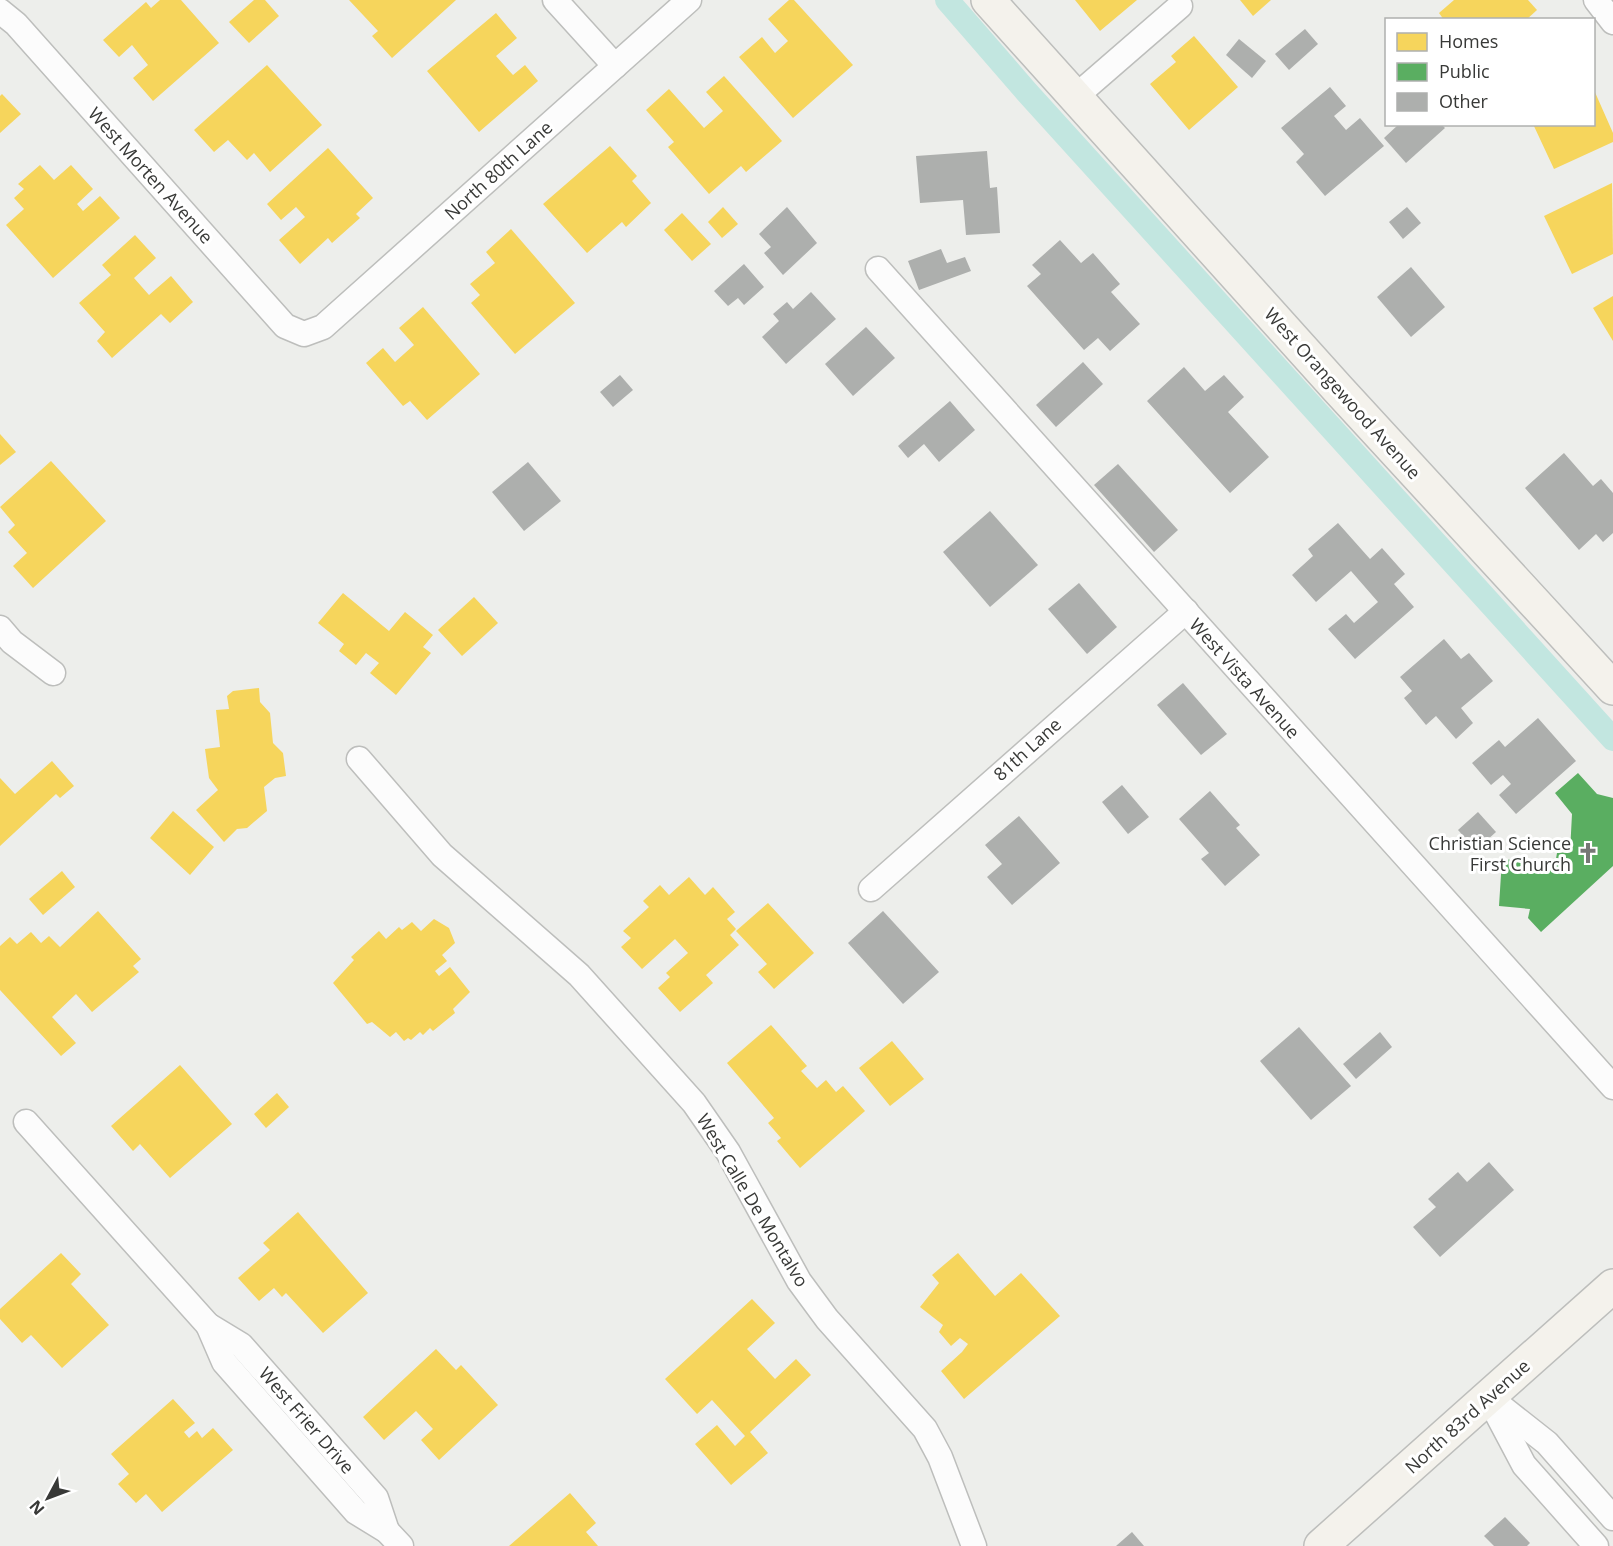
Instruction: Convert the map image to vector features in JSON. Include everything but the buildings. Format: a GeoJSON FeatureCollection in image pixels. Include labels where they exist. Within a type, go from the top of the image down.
{"type":"FeatureCollection","features":[{"type":"Feature","properties":{"kind":"street"},"geometry":{"type":"LineString","coordinates":[[555,0],[615,66]]}},
{"type":"Feature","properties":{"kind":"street","name":"North 80th Lane"},"geometry":{"type":"LineString","coordinates":[[304,334],[323,327],[689,0]]}},
{"type":"Feature","properties":{"kind":"street","name":"West Orangewood Avenue"},"geometry":{"type":"LineString","coordinates":[[988,0],[1613,688]]}},
{"type":"Feature","properties":{"kind":"street"},"geometry":{"type":"LineString","coordinates":[[1596,0],[1613,22]]}},
{"type":"Feature","properties":{"kind":"street"},"geometry":{"type":"LineString","coordinates":[[1075,97],[1180,6]]}},
{"type":"Feature","properties":{"kind":"street","name":"West Morten Avenue"},"geometry":{"type":"LineString","coordinates":[[0,12],[16,24],[285,326],[304,334]]}},
{"type":"Feature","properties":{"kind":"street","name":"West Vista Avenue"},"geometry":{"type":"LineString","coordinates":[[878,269],[1613,1087]]}},
{"type":"Feature","properties":{"kind":"street","name":"81th Lane"},"geometry":{"type":"LineString","coordinates":[[871,889],[1186,611]]}},
{"type":"Feature","properties":{"kind":"street"},"geometry":{"type":"LineString","coordinates":[[0,628],[12,642],[53,673]]}},
{"type":"Feature","properties":{"kind":"street","name":"West Calle De Montalvo"},"geometry":{"type":"LineString","coordinates":[[359,759],[442,855],[579,975],[694,1103],[728,1152],[799,1281],[827,1319],[925,1429],[940,1457],[974,1546]]}},
{"type":"Feature","properties":{"kind":"street","name":"West Frier Drive"},"geometry":{"type":"LineString","coordinates":[[26,1122],[208,1325],[224,1362],[356,1512],[394,1538]]}},
{"type":"Feature","properties":{"kind":"street","name":"North 83rd Avenue"},"geometry":{"type":"LineString","coordinates":[[1321,1546],[1613,1286]]}},
{"type":"Feature","properties":{"kind":"street"},"geometry":{"type":"LineString","coordinates":[[1488,1397],[1547,1443],[1612,1517],[1592,1542],[1524,1465],[1488,1397]]}},
{"type":"Feature","properties":{"kind":"waterway"},"geometry":{"type":"LineString","coordinates":[[947,0],[1025,90],[1613,739]]}},
{"type":"Feature","properties":{"kind":"place","name":"Christian Science First Church"},"geometry":{"type":"Point","coordinates":[1588,853]}}]}
